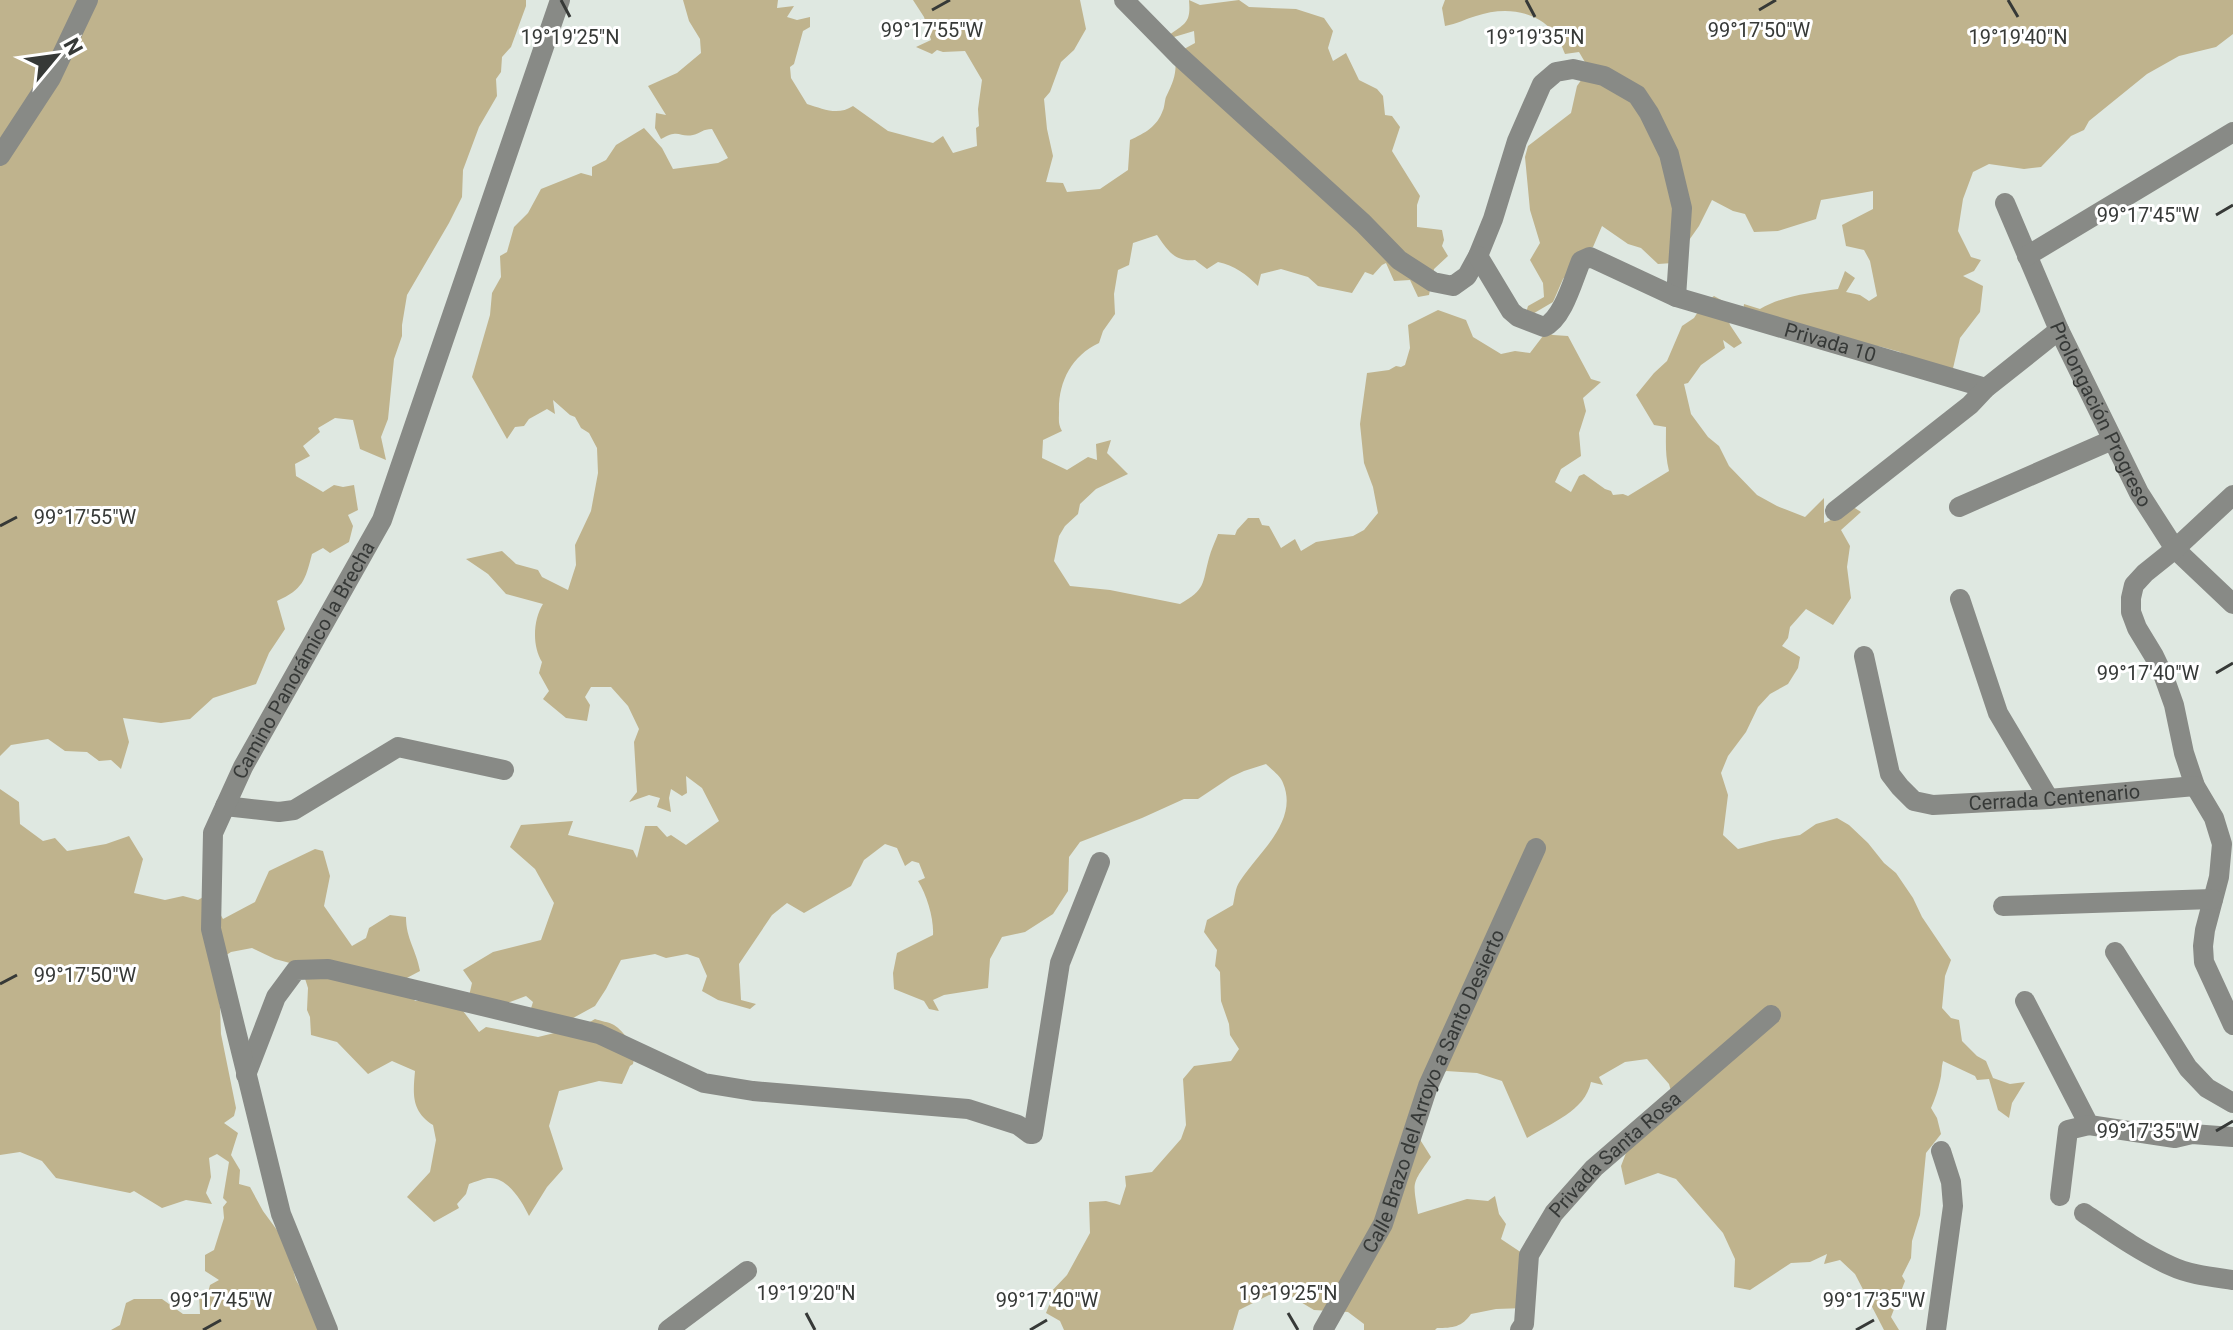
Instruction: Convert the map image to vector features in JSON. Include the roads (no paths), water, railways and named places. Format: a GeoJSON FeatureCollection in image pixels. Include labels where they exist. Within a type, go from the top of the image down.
{"type":"FeatureCollection","features":[{"type":"Feature","properties":{"kind":"street"},"geometry":{"type":"LineString","coordinates":[[0,156],[51,78],[88,0]]}},
{"type":"Feature","properties":{"kind":"street","name":"Camino Panorámico la Brecha"},"geometry":{"type":"LineString","coordinates":[[328,1330],[281,1214],[211,929],[213,833],[243,767],[382,520],[560,0]]}},
{"type":"Feature","properties":{"kind":"street"},"geometry":{"type":"LineString","coordinates":[[1124,0],[1179,56],[1363,223],[1399,260],[1433,282],[1453,286],[1467,276],[1478,256],[1517,141],[1542,84],[1556,72],[1573,69],[1604,76],[1637,95],[1669,154],[1682,208],[1676,297]]}},
{"type":"Feature","properties":{"kind":"street"},"geometry":{"type":"LineString","coordinates":[[2027,256],[2233,132]]}},
{"type":"Feature","properties":{"kind":"street","name":"Prolongación Progreso"},"geometry":{"type":"LineString","coordinates":[[2005,203],[2059,330],[2139,493],[2175,549],[2233,604]]}},
{"type":"Feature","properties":{"kind":"street","name":"Privada 10"},"geometry":{"type":"LineString","coordinates":[[1478,256],[1511,311],[1544,327],[1558,315],[1581,261],[1590,257],[1676,297],[1986,388]]}},
{"type":"Feature","properties":{"kind":"street"},"geometry":{"type":"LineString","coordinates":[[1835,511],[2059,330]]}},
{"type":"Feature","properties":{"kind":"street"},"geometry":{"type":"LineString","coordinates":[[1959,507],[2112,440]]}},
{"type":"Feature","properties":{"kind":"street"},"geometry":{"type":"LineString","coordinates":[[2233,495],[2145,573],[2134,585],[2131,598],[2131,612],[2137,628],[2154,656],[2174,705],[2195,786],[2214,818],[2222,844],[2219,877],[2204,938],[2204,962],[2233,1025]]}},
{"type":"Feature","properties":{"kind":"street"},"geometry":{"type":"LineString","coordinates":[[1960,599],[1998,713],[2049,799]]}},
{"type":"Feature","properties":{"kind":"street","name":"Cerrada Centenario"},"geometry":{"type":"LineString","coordinates":[[1864,656],[1890,774],[1914,801],[1933,805],[2049,799],[2195,786]]}},
{"type":"Feature","properties":{"kind":"street"},"geometry":{"type":"LineString","coordinates":[[225,806],[279,812],[294,810],[398,747],[504,770]]}},
{"type":"Feature","properties":{"kind":"street","name":"Calle Brazo del Arroyo a Santo Desierto"},"geometry":{"type":"LineString","coordinates":[[1323,1330],[1383,1224],[1428,1086],[1536,848]]}},
{"type":"Feature","properties":{"kind":"street"},"geometry":{"type":"LineString","coordinates":[[246,1075],[276,997],[296,970],[328,969],[599,1034],[704,1083],[753,1091],[968,1109],[1018,1125],[1033,1134],[1060,963],[1100,862]]}},
{"type":"Feature","properties":{"kind":"street"},"geometry":{"type":"LineString","coordinates":[[2003,906],[2213,899]]}},
{"type":"Feature","properties":{"kind":"street"},"geometry":{"type":"LineString","coordinates":[[2115,952],[2188,1068],[2207,1088],[2233,1103]]}},
{"type":"Feature","properties":{"kind":"street"},"geometry":{"type":"LineString","coordinates":[[2025,1001],[2089,1125]]}},
{"type":"Feature","properties":{"kind":"street","name":"Privada Santa Rosa"},"geometry":{"type":"LineString","coordinates":[[1520,1330],[1524,1324],[1529,1255],[1554,1213],[1594,1168],[1771,1015]]}},
{"type":"Feature","properties":{"kind":"street"},"geometry":{"type":"LineString","coordinates":[[2060,1196],[2068,1130],[2089,1125],[2175,1138],[2192,1134],[2233,1137]]}},
{"type":"Feature","properties":{"kind":"street"},"geometry":{"type":"LineString","coordinates":[[1936,1330],[1953,1206],[1951,1182],[1941,1151]]}},
{"type":"Feature","properties":{"kind":"street"},"geometry":{"type":"LineString","coordinates":[[2084,1213],[2173,1268],[2233,1280]]}},
{"type":"Feature","properties":{"kind":"street"},"geometry":{"type":"LineString","coordinates":[[668,1330],[747,1271]]}}]}
